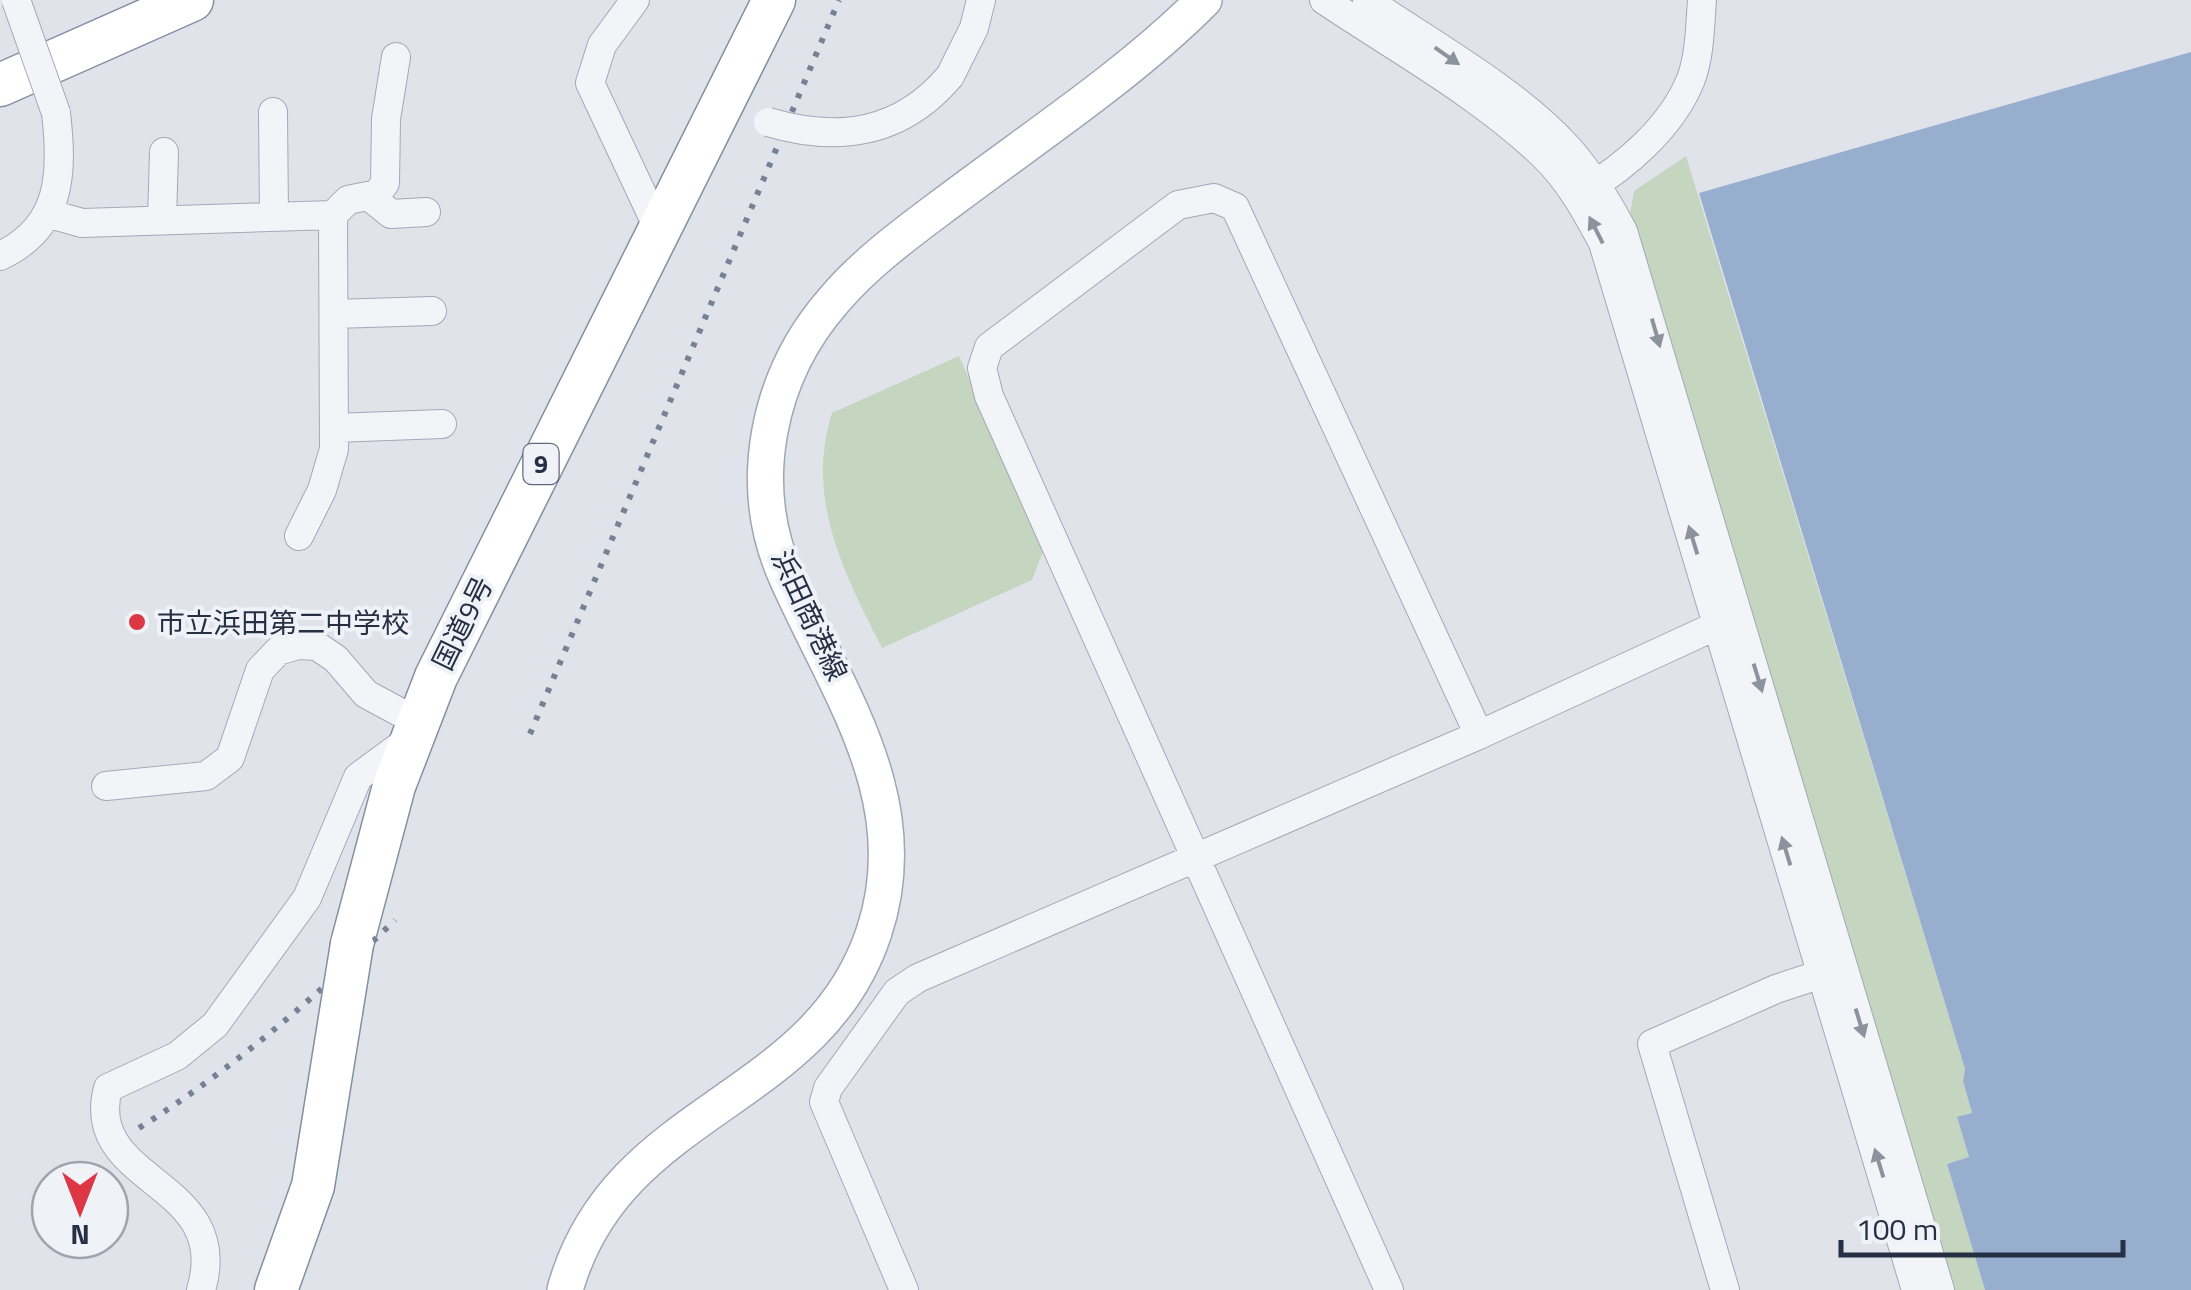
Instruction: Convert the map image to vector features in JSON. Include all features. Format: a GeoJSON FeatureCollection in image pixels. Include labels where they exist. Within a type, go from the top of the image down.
{"type":"FeatureCollection","features":[{"type":"Feature","properties":{"kind":"highway"},"geometry":{"type":"LineString","coordinates":[[0,85],[192,0]]}},
{"type":"Feature","properties":{"kind":"highway","name":"国道9号"},"geometry":{"type":"LineString","coordinates":[[276,1290],[313,1186],[352,944],[375,850],[415,729],[526,492],[774,0]]}},
{"type":"Feature","properties":{"kind":"highway"},"geometry":{"type":"LineString","coordinates":[[0,74],[88,48]]}},
{"type":"Feature","properties":{"kind":"main road","name":"浜田商港線"},"geometry":{"type":"LineString","coordinates":[[565,1290],[592,1222],[626,1176],[661,1144],[775,1068],[818,1028],[854,981],[875,931],[886,882],[887,816],[872,757],[784,573],[768,514],[766,456],[773,405],[796,351],[834,299],[901,238],[1120,72],[1204,0]]}},
{"type":"Feature","properties":{"kind":"street"},"geometry":{"type":"LineString","coordinates":[[0,256],[21,246],[50,214],[60,153],[56,112],[16,0]]}},
{"type":"Feature","properties":{"kind":"street"},"geometry":{"type":"LineString","coordinates":[[635,0],[602,46],[590,83],[660,232]]}},
{"type":"Feature","properties":{"kind":"street"},"geometry":{"type":"LineString","coordinates":[[724,102],[768,122],[827,132],[875,130],[914,111],[950,76],[974,28],[981,0]]}},
{"type":"Feature","properties":{"kind":"street"},"geometry":{"type":"LineString","coordinates":[[1324,0],[1504,122],[1587,190]]}},
{"type":"Feature","properties":{"kind":"street"},"geometry":{"type":"LineString","coordinates":[[1367,0],[1529,112],[1566,145],[1587,190],[1729,620],[1833,970],[1940,1290]]}},
{"type":"Feature","properties":{"kind":"street"},"geometry":{"type":"LineString","coordinates":[[1587,190],[1666,122],[1691,78],[1702,0]]}},
{"type":"Feature","properties":{"kind":"street"},"geometry":{"type":"LineString","coordinates":[[50,214],[82,223],[333,215],[348,200],[370,197],[385,183],[386,120],[396,57]]}},
{"type":"Feature","properties":{"kind":"street"},"geometry":{"type":"LineString","coordinates":[[273,112],[274,217]]}},
{"type":"Feature","properties":{"kind":"street"},"geometry":{"type":"LineString","coordinates":[[162,220],[164,152]]}},
{"type":"Feature","properties":{"kind":"street"},"geometry":{"type":"LineString","coordinates":[[370,197],[391,214],[426,212]]}},
{"type":"Feature","properties":{"kind":"street"},"geometry":{"type":"LineString","coordinates":[[1389,1290],[990,396],[982,368],[989,347],[1178,206],[1214,198],[1235,207],[1480,735]]}},
{"type":"Feature","properties":{"kind":"street"},"geometry":{"type":"LineString","coordinates":[[299,536],[330,468],[334,428],[333,215]]}},
{"type":"Feature","properties":{"kind":"street"},"geometry":{"type":"LineString","coordinates":[[334,314],[432,311]]}},
{"type":"Feature","properties":{"kind":"street"},"geometry":{"type":"LineString","coordinates":[[334,428],[442,424]]}},
{"type":"Feature","properties":{"kind":"street"},"geometry":{"type":"LineString","coordinates":[[904,1290],[825,1107],[828,1088],[897,992],[918,978],[1480,735],[1729,620]]}},
{"type":"Feature","properties":{"kind":"street"},"geometry":{"type":"LineString","coordinates":[[106,786],[206,776],[230,758],[260,670],[278,652],[298,645],[316,646],[336,659],[366,694],[415,729],[358,777],[308,898],[216,1025],[177,1056],[108,1088],[103,1108],[126,1160],[192,1212],[204,1233],[207,1270],[202,1290]]}},
{"type":"Feature","properties":{"kind":"street"},"geometry":{"type":"LineString","coordinates":[[1725,1290],[1652,1044],[1833,970]]}},
{"type":"Feature","properties":{"kind":"street"},"geometry":{"type":"LineString","coordinates":[[1833,970],[1916,1290]]}},
{"type":"Feature","properties":{"kind":"green space"},"geometry":{"type":"Polygon","coordinates":[[[1686,156],[1965,1069],[1963,1081],[1972,1113],[1957,1118],[1969,1157],[1947,1164],[1985,1290],[1945,1290],[1628,226],[1634,191],[1686,156]]]}},
{"type":"Feature","properties":{"kind":"green space"},"geometry":{"type":"Polygon","coordinates":[[[959,356],[1044,549],[1032,580],[882,648],[842,563],[826,505],[823,475],[832,413],[959,356]]]}},
{"type":"Feature","properties":{"kind":"water"},"geometry":{"type":"Polygon","coordinates":[[[2191,52],[2191,1290],[1985,1290],[1947,1164],[1969,1157],[1957,1117],[1972,1113],[1963,1081],[1965,1069],[1699,193],[2191,52]]]}},
{"type":"Feature","properties":{"kind":"railway"},"geometry":{"type":"LineString","coordinates":[[530,734],[839,0]]}},
{"type":"Feature","properties":{"kind":"railway"},"geometry":{"type":"LineString","coordinates":[[139,1128],[273,1031],[395,920]]}},
{"type":"Feature","properties":{"kind":"place","name":"市立浜田第二中学校"},"geometry":{"type":"Point","coordinates":[137,622]}}]}
